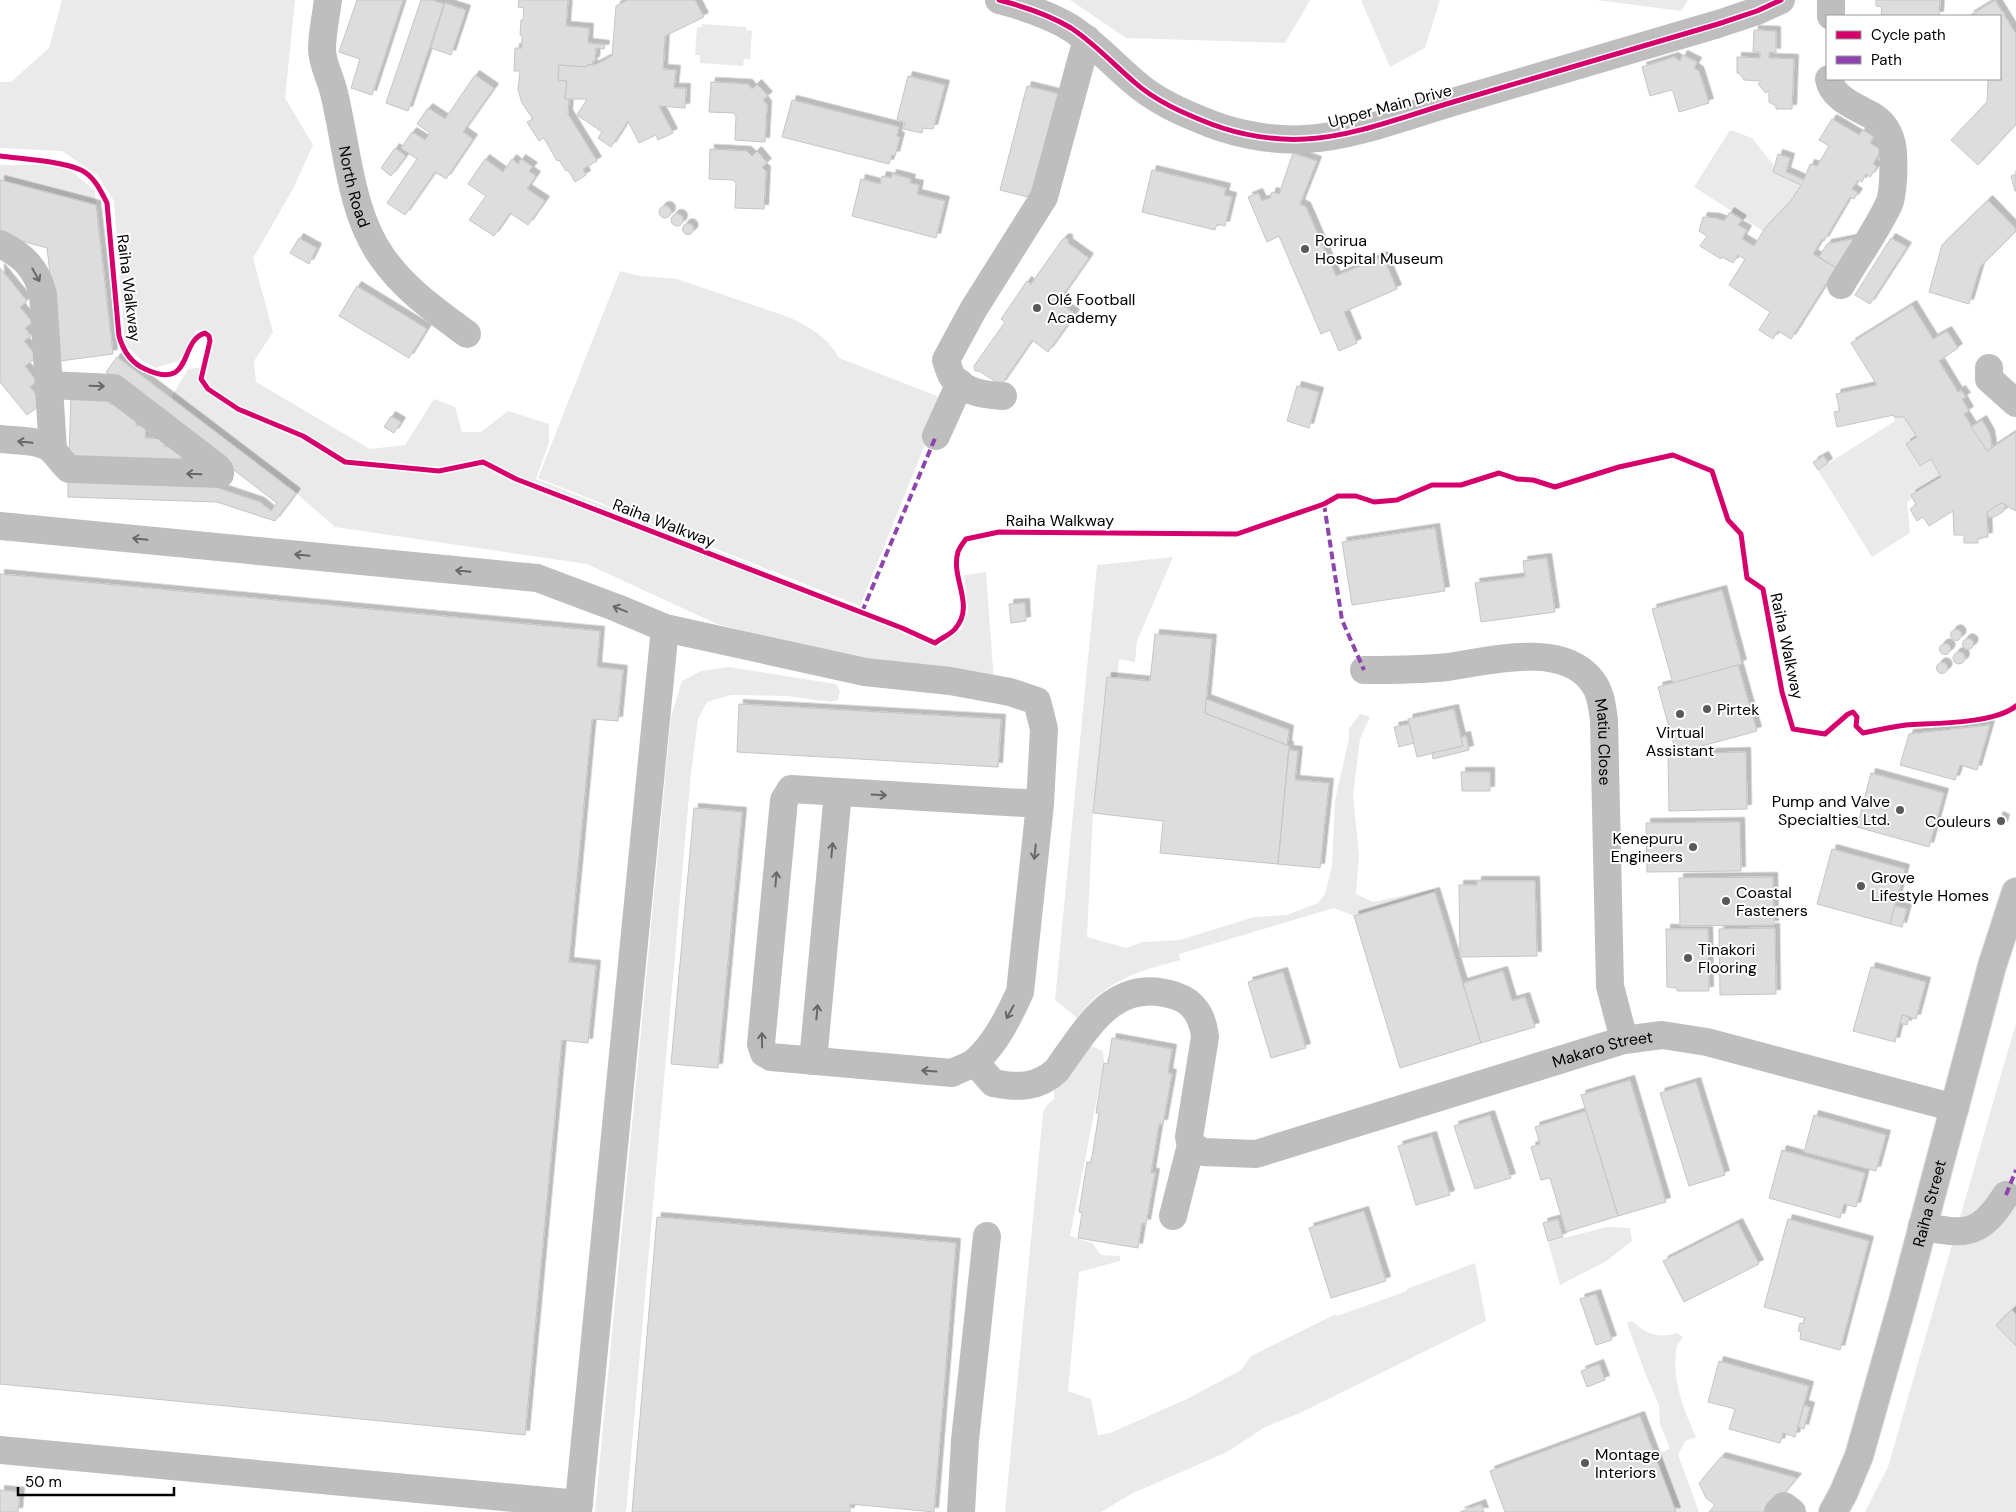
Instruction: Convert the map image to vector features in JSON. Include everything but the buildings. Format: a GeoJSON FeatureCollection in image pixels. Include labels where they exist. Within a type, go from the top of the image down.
{"type":"FeatureCollection","features":[{"type":"Feature","properties":{"kind":"main road","name":"Raiha Street"},"geometry":{"type":"LineString","coordinates":[[1833,1512],[1859,1456],[1903,1301],[1992,966],[2016,892]]}},
{"type":"Feature","properties":{"kind":"street","name":"North Road"},"geometry":{"type":"LineString","coordinates":[[328,0],[322,50],[323,58],[337,103],[352,183],[365,223],[376,249],[402,282],[467,334]]}},
{"type":"Feature","properties":{"kind":"street","name":"Upper Main Drive"},"geometry":{"type":"LineString","coordinates":[[998,0],[1046,16],[1069,27],[1087,39],[1134,82],[1159,100],[1185,113],[1213,125],[1247,133],[1274,138],[1307,139],[1342,134],[1480,94],[1757,12],[1781,0]]}},
{"type":"Feature","properties":{"kind":"street"},"geometry":{"type":"LineString","coordinates":[[1831,0],[1831,15]]}},
{"type":"Feature","properties":{"kind":"street"},"geometry":{"type":"LineString","coordinates":[[1003,396],[977,394],[953,379],[946,360],[973,310],[1044,198],[1087,39]]}},
{"type":"Feature","properties":{"kind":"street"},"geometry":{"type":"LineString","coordinates":[[1829,80],[1830,85],[1836,93],[1848,103],[1882,122],[1892,142],[1893,186],[1889,204],[1841,285]]}},
{"type":"Feature","properties":{"kind":"street"},"geometry":{"type":"LineString","coordinates":[[0,244],[16,253],[28,263],[39,278],[43,294],[48,385],[53,450],[61,463],[69,469],[216,474],[220,471],[114,388],[48,385]]}},
{"type":"Feature","properties":{"kind":"street"},"geometry":{"type":"LineString","coordinates":[[1988,368],[1989,379],[2016,404]]}},
{"type":"Feature","properties":{"kind":"street"},"geometry":{"type":"LineString","coordinates":[[936,436],[960,383]]}},
{"type":"Feature","properties":{"kind":"street"},"geometry":{"type":"LineString","coordinates":[[0,440],[38,443],[53,450]]}},
{"type":"Feature","properties":{"kind":"street"},"geometry":{"type":"LineString","coordinates":[[0,526],[537,578],[665,628],[865,672],[950,681],[1010,692],[1037,701],[1044,729],[1040,804],[1020,992],[991,1044],[975,1062],[952,1073],[771,1057],[764,1053],[761,1044],[784,800],[791,789],[1040,804]]}},
{"type":"Feature","properties":{"kind":"street"},"geometry":{"type":"LineString","coordinates":[[0,1450],[504,1505],[579,1508],[598,1302],[618,1126],[665,628]]}},
{"type":"Feature","properties":{"kind":"street","name":"Matiu Close"},"geometry":{"type":"LineString","coordinates":[[1364,670],[1422,670],[1536,656],[1556,658],[1572,664],[1592,680],[1601,701],[1604,720],[1610,986],[1624,1040]]}},
{"type":"Feature","properties":{"kind":"street"},"geometry":{"type":"LineString","coordinates":[[813,1061],[838,792]]}},
{"type":"Feature","properties":{"kind":"street"},"geometry":{"type":"LineString","coordinates":[[975,1062],[993,1083],[1028,1086],[1041,1082],[1049,1078],[1057,1070],[1103,1009],[1129,993],[1147,990],[1165,992],[1182,998],[1196,1010],[1203,1023],[1205,1037],[1190,1124],[1189,1137],[1191,1145],[1174,1216]]}},
{"type":"Feature","properties":{"kind":"street","name":"Makaro Street"},"geometry":{"type":"LineString","coordinates":[[1191,1145],[1202,1152],[1256,1154],[1624,1040],[1662,1035],[1699,1041],[1954,1108]]}},
{"type":"Feature","properties":{"kind":"street"},"geometry":{"type":"LineString","coordinates":[[1922,1226],[1948,1231],[1967,1231],[1979,1226],[1990,1218],[2006,1195]]}},
{"type":"Feature","properties":{"kind":"street"},"geometry":{"type":"LineString","coordinates":[[961,1512],[965,1440],[987,1236]]}},
{"type":"Feature","properties":{"kind":"street"},"geometry":{"type":"LineString","coordinates":[[1778,1512],[1784,1506],[1792,1512]]}},
{"type":"Feature","properties":{"kind":"shaded area"},"geometry":{"type":"Polygon","coordinates":[[[62,0],[295,0],[285,98],[313,145],[293,189],[253,258],[273,332],[254,361],[256,382],[370,449],[405,445],[434,399],[455,407],[462,432],[481,432],[508,411],[549,424],[549,442],[536,479],[860,608],[903,633],[938,647],[962,629],[968,611],[964,575],[986,572],[994,682],[885,669],[717,624],[587,564],[335,527],[296,493],[171,398],[188,369],[206,367],[213,339],[207,329],[197,330],[178,361],[155,368],[141,360],[125,344],[114,201],[97,175],[62,151],[0,148],[0,82],[11,82],[49,48],[62,0]]]}},
{"type":"Feature","properties":{"kind":"shaded area"},"geometry":{"type":"Polygon","coordinates":[[[1070,0],[1310,0],[1285,43],[1126,38],[1070,0]]]}},
{"type":"Feature","properties":{"kind":"shaded area"},"geometry":{"type":"Polygon","coordinates":[[[1361,0],[1440,0],[1425,48],[1390,67],[1361,0]]]}},
{"type":"Feature","properties":{"kind":"shaded area"},"geometry":{"type":"Polygon","coordinates":[[[1596,0],[1688,0],[1681,11],[1596,0]]]}},
{"type":"Feature","properties":{"kind":"shaded area"},"geometry":{"type":"Polygon","coordinates":[[[702,24],[746,27],[746,30],[752,31],[750,59],[744,59],[743,66],[700,63],[700,55],[695,55],[697,27],[702,27],[702,24]]]}},
{"type":"Feature","properties":{"kind":"shaded area"},"geometry":{"type":"Polygon","coordinates":[[[1730,130],[1752,138],[1775,167],[1801,185],[1790,202],[1763,231],[1694,187],[1730,130]]]}},
{"type":"Feature","properties":{"kind":"shaded area"},"geometry":{"type":"Polygon","coordinates":[[[0,165],[48,165],[69,169],[95,191],[96,205],[0,180],[0,165]]]}},
{"type":"Feature","properties":{"kind":"shaded area"},"geometry":{"type":"Polygon","coordinates":[[[620,271],[640,276],[677,279],[788,317],[817,333],[829,344],[839,358],[937,396],[941,405],[860,606],[538,478],[620,271]]]}},
{"type":"Feature","properties":{"kind":"shaded area"},"geometry":{"type":"Polygon","coordinates":[[[1894,417],[1904,417],[1917,437],[1906,444],[1919,466],[1931,459],[1941,477],[1911,495],[1913,498],[1907,502],[1910,533],[1872,557],[1818,470],[1895,421],[1894,417]]]}},
{"type":"Feature","properties":{"kind":"shaded area"},"geometry":{"type":"Polygon","coordinates":[[[1173,557],[1137,641],[1135,662],[1119,659],[1117,678],[1107,677],[1093,813],[1087,937],[1126,948],[1142,942],[1180,940],[1254,917],[1287,915],[1318,903],[1325,894],[1332,866],[1335,801],[1349,738],[1349,729],[1360,714],[1370,717],[1360,739],[1353,795],[1359,855],[1356,894],[1373,902],[1434,889],[1435,892],[1354,916],[1334,908],[1179,954],[1180,960],[1149,969],[1111,986],[1088,1005],[1077,1018],[1055,1000],[1097,565],[1173,557]]]}},
{"type":"Feature","properties":{"kind":"shaded area"},"geometry":{"type":"Polygon","coordinates":[[[729,667],[836,684],[840,691],[838,700],[830,702],[788,696],[731,695],[707,702],[698,719],[691,773],[626,1512],[595,1512],[671,717],[682,681],[701,671],[729,667]]]}},
{"type":"Feature","properties":{"kind":"shaded area"},"geometry":{"type":"Polygon","coordinates":[[[2016,1023],[2016,1512],[1865,1512],[1888,1467],[2016,1023]]]}},
{"type":"Feature","properties":{"kind":"shaded area"},"geometry":{"type":"Polygon","coordinates":[[[1089,1045],[1103,1051],[1104,1063],[1070,1236],[1092,1243],[1101,1255],[1120,1256],[1120,1261],[1079,1272],[1068,1391],[1091,1399],[1098,1435],[1110,1433],[1187,1399],[1241,1370],[1251,1356],[1336,1314],[1337,1316],[1407,1291],[1407,1289],[1475,1263],[1486,1321],[1300,1413],[1265,1427],[1227,1452],[1131,1494],[1101,1512],[1005,1512],[1043,1113],[1046,1106],[1054,1099],[1054,1090],[1067,1077],[1089,1045]]]}},
{"type":"Feature","properties":{"kind":"shaded area"},"geometry":{"type":"Polygon","coordinates":[[[1607,1227],[1630,1228],[1632,1241],[1605,1262],[1560,1285],[1548,1242],[1607,1227]]]}},
{"type":"Feature","properties":{"kind":"shaded area"},"geometry":{"type":"Polygon","coordinates":[[[1632,1321],[1642,1329],[1653,1334],[1670,1335],[1677,1333],[1683,1337],[1676,1349],[1677,1384],[1683,1406],[1696,1437],[1685,1441],[1678,1455],[1699,1512],[1676,1512],[1654,1455],[1670,1449],[1660,1424],[1659,1405],[1627,1323],[1632,1321]]]}},
{"type":"Feature","properties":{"kind":"marked path"},"geometry":{"type":"LineString","coordinates":[[862,612],[936,436]]}},
{"type":"Feature","properties":{"kind":"marked path"},"geometry":{"type":"LineString","coordinates":[[1324,504],[1342,620],[1364,670]]}},
{"type":"Feature","properties":{"kind":"marked path"},"geometry":{"type":"LineString","coordinates":[[2006,1195],[2016,1170]]}},
{"type":"Feature","properties":{"kind":"cycle path"},"geometry":{"type":"LineString","coordinates":[[999,0],[1036,11],[1071,28],[1142,88],[1180,111],[1234,131],[1270,138],[1294,139],[1324,137],[1380,125],[1718,24],[1757,11],[1781,0]]}},
{"type":"Feature","properties":{"kind":"cycle path","name":"Raiha Walkway"},"geometry":{"type":"LineString","coordinates":[[0,156],[52,162],[73,167],[86,173],[97,184],[107,203],[119,336],[128,356],[145,369],[161,374],[171,374],[178,370],[191,345],[205,333],[209,336],[210,341],[201,379],[208,389],[238,409],[303,436],[345,462],[439,471],[483,462],[516,479],[902,628],[935,643],[953,631],[961,620],[963,601],[956,562],[961,545],[966,539],[999,532],[1237,534],[1324,504],[1338,496],[1356,496],[1374,502],[1397,500],[1432,485],[1461,485],[1499,473],[1555,487],[1619,467],[1673,455],[1712,471],[1728,520],[1741,534],[1747,578],[1763,589],[1782,692],[1793,729],[1825,734],[1848,714],[1853,712],[1857,717],[1856,726],[1863,733],[1906,725],[1964,722],[1994,716],[2016,706]]}},
{"type":"Feature","properties":{"kind":"place","name":"Porirua Hospital Museum"},"geometry":{"type":"Point","coordinates":[1305,249]}},
{"type":"Feature","properties":{"kind":"place","name":"Olé Football Academy"},"geometry":{"type":"Point","coordinates":[1037,308]}},
{"type":"Feature","properties":{"kind":"place","name":"Pirtek"},"geometry":{"type":"Point","coordinates":[1707,709]}},
{"type":"Feature","properties":{"kind":"place","name":"Virtual Assistant"},"geometry":{"type":"Point","coordinates":[1680,714]}},
{"type":"Feature","properties":{"kind":"place","name":"Pump and Valve Specialties Ltd."},"geometry":{"type":"Point","coordinates":[1900,810]}},
{"type":"Feature","properties":{"kind":"place","name":"Couleurs"},"geometry":{"type":"Point","coordinates":[2001,821]}},
{"type":"Feature","properties":{"kind":"place","name":"Kenepuru Engineers"},"geometry":{"type":"Point","coordinates":[1693,847]}},
{"type":"Feature","properties":{"kind":"place","name":"Grove Lifestyle Homes"},"geometry":{"type":"Point","coordinates":[1861,886]}},
{"type":"Feature","properties":{"kind":"place","name":"Coastal Fasteners"},"geometry":{"type":"Point","coordinates":[1726,901]}},
{"type":"Feature","properties":{"kind":"place","name":"Tinakori Flooring"},"geometry":{"type":"Point","coordinates":[1688,958]}},
{"type":"Feature","properties":{"kind":"place","name":"Montage Interiors"},"geometry":{"type":"Point","coordinates":[1585,1463]}}]}
